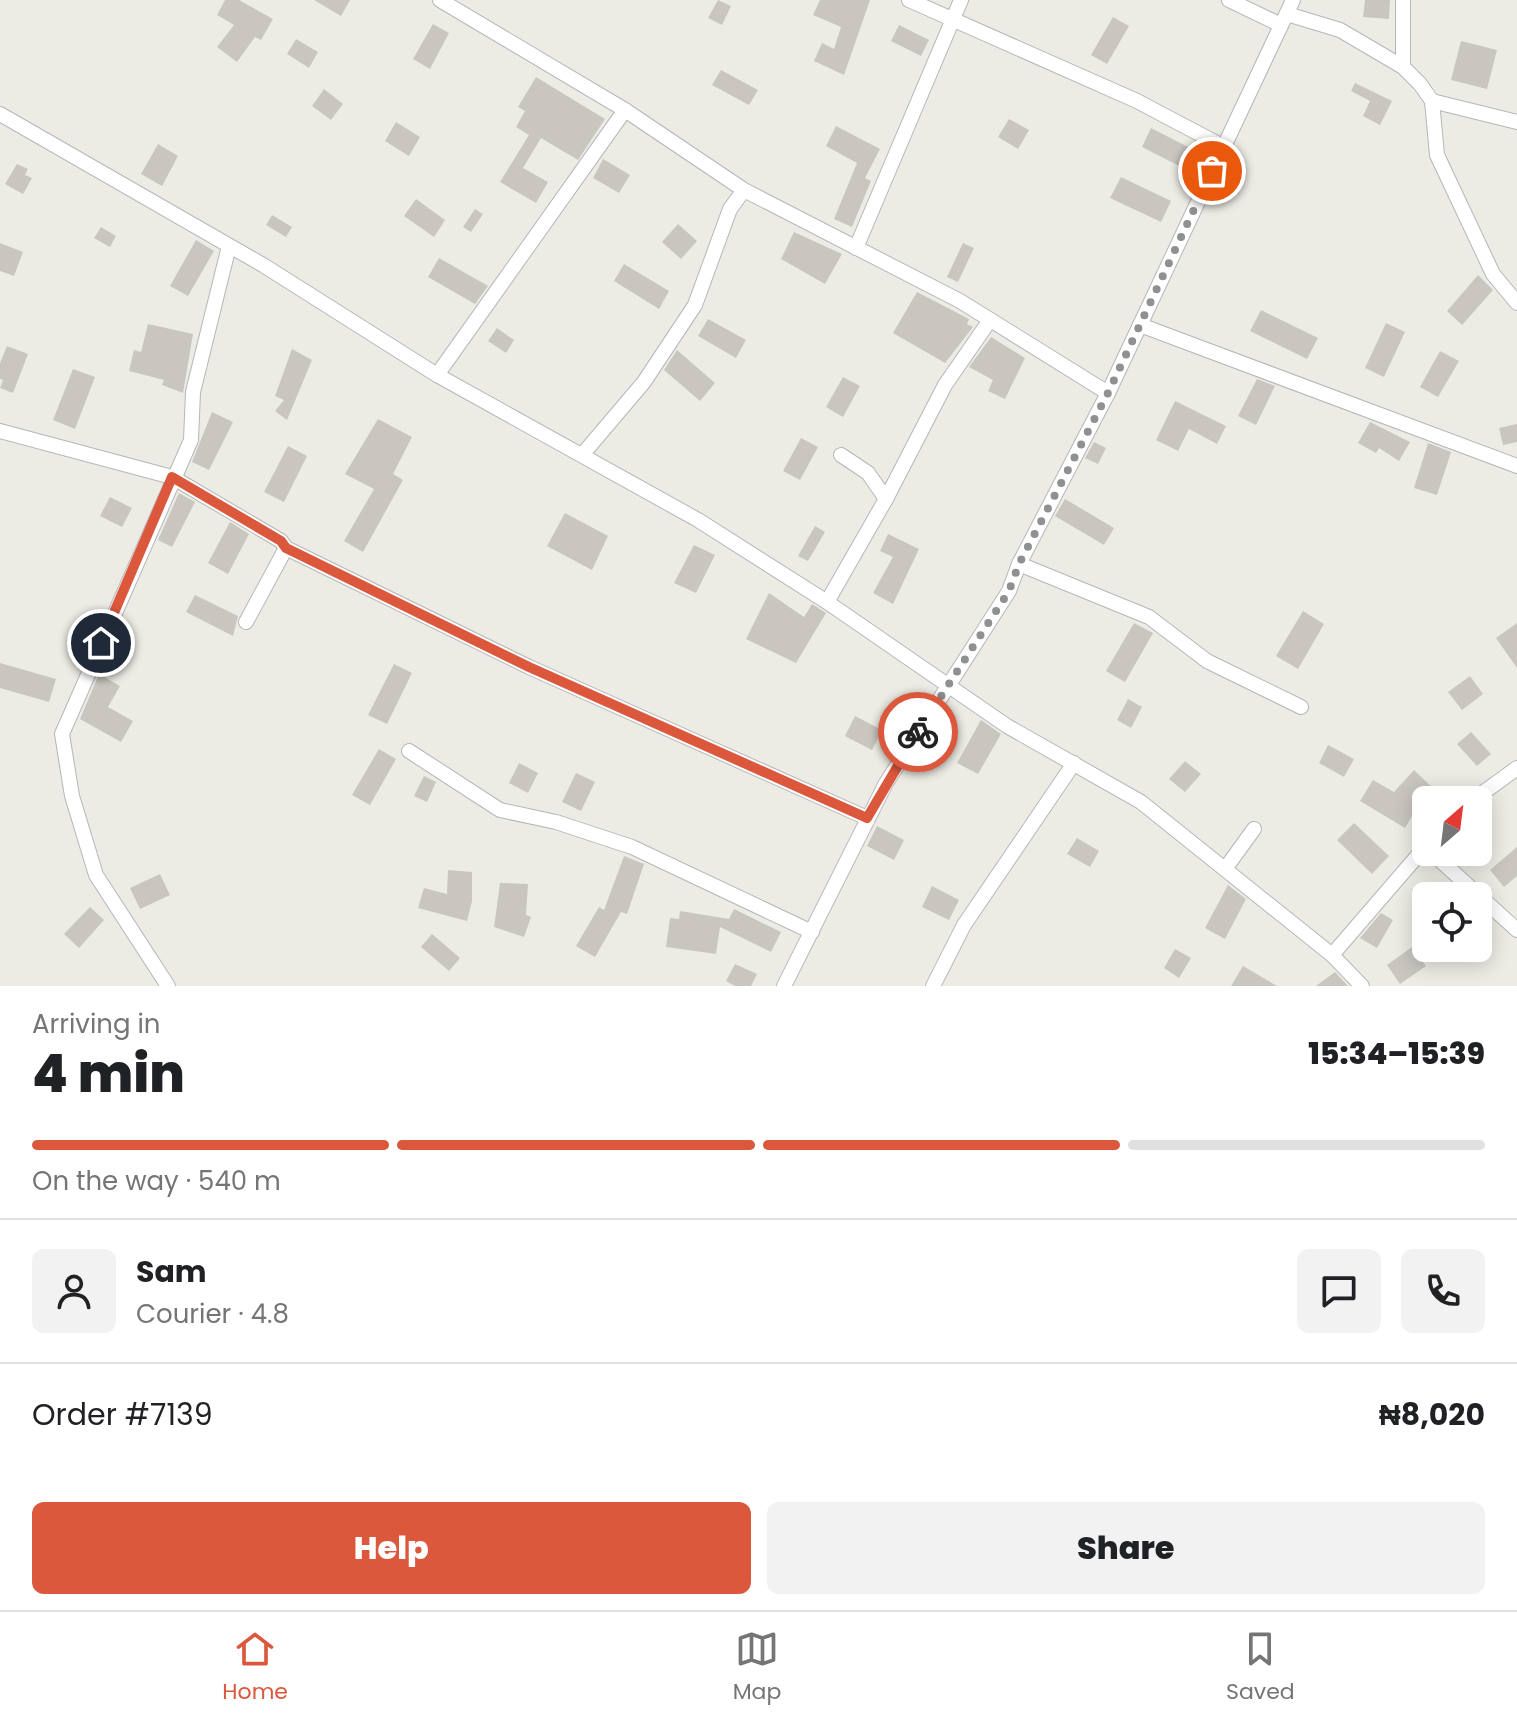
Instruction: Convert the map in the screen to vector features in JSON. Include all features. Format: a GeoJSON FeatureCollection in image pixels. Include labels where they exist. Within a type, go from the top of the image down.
{"type":"FeatureCollection","features":[{"type":"Feature","properties":{"kind":"street"},"geometry":{"type":"LineString","coordinates":[[440,0],[625,110],[744,190],[902,269],[1108,393]]}},
{"type":"Feature","properties":{"kind":"street"},"geometry":{"type":"LineString","coordinates":[[909,0],[1137,101],[1224,147]]}},
{"type":"Feature","properties":{"kind":"street"},"geometry":{"type":"LineString","coordinates":[[856,248],[961,0]]}},
{"type":"Feature","properties":{"kind":"street"},"geometry":{"type":"LineString","coordinates":[[1229,0],[1287,13],[1340,30],[1403,67],[1432,101],[1437,155],[1493,274],[1517,303]]}},
{"type":"Feature","properties":{"kind":"street"},"geometry":{"type":"LineString","coordinates":[[1403,0],[1403,67]]}},
{"type":"Feature","properties":{"kind":"street"},"geometry":{"type":"LineString","coordinates":[[784,986],[867,818],[1009,591],[1019,564],[1108,393],[1287,13]]}},
{"type":"Feature","properties":{"kind":"street"},"geometry":{"type":"LineString","coordinates":[[1432,101],[1517,122]]}},
{"type":"Feature","properties":{"kind":"street"},"geometry":{"type":"LineString","coordinates":[[437,375],[625,110]]}},
{"type":"Feature","properties":{"kind":"street"},"geometry":{"type":"LineString","coordinates":[[0,114],[229,246],[437,375],[698,520],[827,602],[1007,726],[1141,802],[1332,955],[1362,986]]}},
{"type":"Feature","properties":{"kind":"street"},"geometry":{"type":"LineString","coordinates":[[582,455],[644,382],[695,305],[730,209],[744,190]]}},
{"type":"Feature","properties":{"kind":"street"},"geometry":{"type":"LineString","coordinates":[[168,986],[96,875],[72,796],[62,734],[172,477],[191,440],[193,392],[229,246]]}},
{"type":"Feature","properties":{"kind":"street"},"geometry":{"type":"LineString","coordinates":[[827,602],[886,499],[945,385],[990,320]]}},
{"type":"Feature","properties":{"kind":"street"},"geometry":{"type":"LineString","coordinates":[[1140,325],[1517,466]]}},
{"type":"Feature","properties":{"kind":"street"},"geometry":{"type":"LineString","coordinates":[[0,431],[172,477],[281,541],[286,548],[529,667],[867,818]]}},
{"type":"Feature","properties":{"kind":"street"},"geometry":{"type":"LineString","coordinates":[[841,455],[868,473],[886,499]]}},
{"type":"Feature","properties":{"kind":"street"},"geometry":{"type":"LineString","coordinates":[[246,622],[286,548]]}},
{"type":"Feature","properties":{"kind":"street"},"geometry":{"type":"LineString","coordinates":[[1019,564],[1149,617],[1207,661],[1301,707]]}},
{"type":"Feature","properties":{"kind":"street"},"geometry":{"type":"LineString","coordinates":[[409,751],[500,810],[556,822],[632,847],[812,932]]}},
{"type":"Feature","properties":{"kind":"street"},"geometry":{"type":"LineString","coordinates":[[933,986],[964,925],[1074,763]]}},
{"type":"Feature","properties":{"kind":"street"},"geometry":{"type":"LineString","coordinates":[[1492,786],[1517,768]]}},
{"type":"Feature","properties":{"kind":"street"},"geometry":{"type":"LineString","coordinates":[[1225,869],[1254,829]]}},
{"type":"Feature","properties":{"kind":"street"},"geometry":{"type":"LineString","coordinates":[[1332,955],[1412,863]]}},
{"type":"Feature","properties":{"kind":"street"},"geometry":{"type":"LineString","coordinates":[[1446,866],[1517,930]]}},
{"type":"Feature","properties":{"kind":"building"},"geometry":{"type":"Polygon","coordinates":[[[225,0],[239,0],[273,19],[261,40],[255,37],[237,62],[217,47],[234,25],[217,15],[225,0]]]}},
{"type":"Feature","properties":{"kind":"building"},"geometry":{"type":"Polygon","coordinates":[[[314,0],[350,0],[341,16],[314,0]]]}},
{"type":"Feature","properties":{"kind":"building"},"geometry":{"type":"Polygon","coordinates":[[[718,0],[731,6],[722,25],[708,18],[718,0]]]}},
{"type":"Feature","properties":{"kind":"building"},"geometry":{"type":"Polygon","coordinates":[[[820,0],[870,0],[844,75],[814,61],[822,43],[834,49],[841,27],[813,15],[820,0]]]}},
{"type":"Feature","properties":{"kind":"building"},"geometry":{"type":"Polygon","coordinates":[[[1365,0],[1390,0],[1389,19],[1363,17],[1365,0]]]}},
{"type":"Feature","properties":{"kind":"building"},"geometry":{"type":"Polygon","coordinates":[[[1113,17],[1129,26],[1107,64],[1091,55],[1113,17]]]}},
{"type":"Feature","properties":{"kind":"building"},"geometry":{"type":"Polygon","coordinates":[[[433,24],[449,33],[430,69],[413,59],[433,24]]]}},
{"type":"Feature","properties":{"kind":"building"},"geometry":{"type":"Polygon","coordinates":[[[899,25],[929,40],[921,56],[891,41],[899,25]]]}},
{"type":"Feature","properties":{"kind":"building"},"geometry":{"type":"Polygon","coordinates":[[[296,39],[318,52],[309,68],[287,54],[296,39]]]}},
{"type":"Feature","properties":{"kind":"building"},"geometry":{"type":"Polygon","coordinates":[[[1461,41],[1497,50],[1487,89],[1451,80],[1461,41]]]}},
{"type":"Feature","properties":{"kind":"building"},"geometry":{"type":"Polygon","coordinates":[[[721,70],[758,90],[749,105],[712,85],[721,70]]]}},
{"type":"Feature","properties":{"kind":"building"},"geometry":{"type":"Polygon","coordinates":[[[536,77],[605,119],[578,160],[541,138],[523,168],[548,182],[536,203],[500,182],[529,135],[516,127],[525,111],[518,107],[536,77]]]}},
{"type":"Feature","properties":{"kind":"building"},"geometry":{"type":"Polygon","coordinates":[[[1355,83],[1392,101],[1380,125],[1363,116],[1370,101],[1351,91],[1355,83]]]}},
{"type":"Feature","properties":{"kind":"building"},"geometry":{"type":"Polygon","coordinates":[[[324,89],[343,104],[331,120],[312,106],[324,89]]]}},
{"type":"Feature","properties":{"kind":"building"},"geometry":{"type":"Polygon","coordinates":[[[1009,119],[1029,130],[1018,149],[998,137],[1009,119]]]}},
{"type":"Feature","properties":{"kind":"building"},"geometry":{"type":"Polygon","coordinates":[[[396,122],[420,137],[409,156],[385,141],[396,122]]]}},
{"type":"Feature","properties":{"kind":"building"},"geometry":{"type":"Polygon","coordinates":[[[836,126],[880,149],[865,178],[871,181],[852,227],[834,219],[857,163],[826,146],[836,126]]]}},
{"type":"Feature","properties":{"kind":"building"},"geometry":{"type":"Polygon","coordinates":[[[1151,128],[1196,151],[1187,170],[1142,147],[1151,128]]]}},
{"type":"Feature","properties":{"kind":"building"},"geometry":{"type":"Polygon","coordinates":[[[158,144],[178,156],[162,186],[141,174],[158,144]]]}},
{"type":"Feature","properties":{"kind":"building"},"geometry":{"type":"Polygon","coordinates":[[[603,159],[630,175],[619,193],[593,178],[603,159]]]}},
{"type":"Feature","properties":{"kind":"building"},"geometry":{"type":"Polygon","coordinates":[[[17,164],[28,169],[25,175],[32,178],[23,194],[5,184],[17,164]]]}},
{"type":"Feature","properties":{"kind":"building"},"geometry":{"type":"Polygon","coordinates":[[[1121,177],[1171,201],[1161,222],[1110,198],[1121,177]]]}},
{"type":"Feature","properties":{"kind":"building"},"geometry":{"type":"Polygon","coordinates":[[[416,199],[445,220],[434,237],[404,216],[416,199]]]}},
{"type":"Feature","properties":{"kind":"building"},"geometry":{"type":"Polygon","coordinates":[[[475,209],[483,214],[471,232],[463,227],[475,209]]]}},
{"type":"Feature","properties":{"kind":"building"},"geometry":{"type":"Polygon","coordinates":[[[272,215],[292,227],[286,237],[266,225],[272,215]]]}},
{"type":"Feature","properties":{"kind":"building"},"geometry":{"type":"Polygon","coordinates":[[[678,224],[697,241],[681,259],[662,242],[678,224]]]}},
{"type":"Feature","properties":{"kind":"building"},"geometry":{"type":"Polygon","coordinates":[[[101,227],[116,236],[110,247],[94,238],[101,227]]]}},
{"type":"Feature","properties":{"kind":"building"},"geometry":{"type":"Polygon","coordinates":[[[794,232],[842,254],[825,284],[781,259],[794,232]]]}},
{"type":"Feature","properties":{"kind":"building"},"geometry":{"type":"Polygon","coordinates":[[[196,240],[214,251],[188,296],[170,286],[196,240]]]}},
{"type":"Feature","properties":{"kind":"building"},"geometry":{"type":"Polygon","coordinates":[[[0,243],[23,252],[14,276],[0,271],[0,243]]]}},
{"type":"Feature","properties":{"kind":"building"},"geometry":{"type":"Polygon","coordinates":[[[963,243],[974,248],[958,282],[947,277],[963,243]]]}},
{"type":"Feature","properties":{"kind":"building"},"geometry":{"type":"Polygon","coordinates":[[[439,258],[488,286],[475,304],[428,277],[439,258]]]}},
{"type":"Feature","properties":{"kind":"building"},"geometry":{"type":"Polygon","coordinates":[[[624,264],[669,291],[659,309],[614,281],[624,264]]]}},
{"type":"Feature","properties":{"kind":"building"},"geometry":{"type":"Polygon","coordinates":[[[1478,275],[1493,290],[1462,325],[1447,311],[1478,275]]]}},
{"type":"Feature","properties":{"kind":"building"},"geometry":{"type":"Polygon","coordinates":[[[917,292],[969,319],[967,324],[973,327],[945,363],[893,333],[917,292]]]}},
{"type":"Feature","properties":{"kind":"building"},"geometry":{"type":"Polygon","coordinates":[[[1261,310],[1318,338],[1307,359],[1250,331],[1261,310]]]}},
{"type":"Feature","properties":{"kind":"building"},"geometry":{"type":"Polygon","coordinates":[[[708,319],[746,340],[736,358],[698,336],[708,319]]]}},
{"type":"Feature","properties":{"kind":"building"},"geometry":{"type":"Polygon","coordinates":[[[1386,323],[1405,332],[1384,377],[1365,368],[1386,323]]]}},
{"type":"Feature","properties":{"kind":"building"},"geometry":{"type":"Polygon","coordinates":[[[148,324],[193,334],[183,393],[162,385],[164,380],[129,371],[134,350],[141,352],[148,324]]]}},
{"type":"Feature","properties":{"kind":"building"},"geometry":{"type":"Polygon","coordinates":[[[497,328],[514,340],[506,353],[488,341],[497,328]]]}},
{"type":"Feature","properties":{"kind":"building"},"geometry":{"type":"Polygon","coordinates":[[[991,337],[1025,358],[1005,399],[988,391],[993,380],[969,367],[991,337]]]}},
{"type":"Feature","properties":{"kind":"building"},"geometry":{"type":"Polygon","coordinates":[[[7,346],[28,354],[13,393],[0,388],[3,380],[0,379],[0,363],[7,346]]]}},
{"type":"Feature","properties":{"kind":"building"},"geometry":{"type":"Polygon","coordinates":[[[292,349],[312,360],[287,420],[275,411],[284,400],[275,396],[292,349]]]}},
{"type":"Feature","properties":{"kind":"building"},"geometry":{"type":"Polygon","coordinates":[[[677,350],[715,383],[700,401],[664,370],[677,350]]]}},
{"type":"Feature","properties":{"kind":"building"},"geometry":{"type":"Polygon","coordinates":[[[1440,351],[1459,361],[1438,397],[1420,387],[1440,351]]]}},
{"type":"Feature","properties":{"kind":"building"},"geometry":{"type":"Polygon","coordinates":[[[73,369],[95,377],[75,429],[53,420],[73,369]]]}},
{"type":"Feature","properties":{"kind":"building"},"geometry":{"type":"Polygon","coordinates":[[[843,377],[860,386],[843,417],[826,407],[843,377]]]}},
{"type":"Feature","properties":{"kind":"building"},"geometry":{"type":"Polygon","coordinates":[[[1257,379],[1275,386],[1256,425],[1238,416],[1257,379]]]}},
{"type":"Feature","properties":{"kind":"building"},"geometry":{"type":"Polygon","coordinates":[[[1175,401],[1226,426],[1217,444],[1189,429],[1178,451],[1156,440],[1175,401]]]}},
{"type":"Feature","properties":{"kind":"building"},"geometry":{"type":"Polygon","coordinates":[[[212,412],[233,422],[209,470],[192,462],[212,412]]]}},
{"type":"Feature","properties":{"kind":"building"},"geometry":{"type":"Polygon","coordinates":[[[378,419],[412,437],[393,474],[403,480],[363,552],[344,541],[374,489],[345,474],[378,419]]]}},
{"type":"Feature","properties":{"kind":"building"},"geometry":{"type":"Polygon","coordinates":[[[1370,422],[1410,442],[1399,461],[1379,448],[1376,453],[1358,443],[1370,422]]]}},
{"type":"Feature","properties":{"kind":"building"},"geometry":{"type":"Polygon","coordinates":[[[1517,424],[1517,442],[1503,445],[1499,428],[1517,424]]]}},
{"type":"Feature","properties":{"kind":"building"},"geometry":{"type":"Polygon","coordinates":[[[801,438],[818,447],[800,480],[783,471],[801,438]]]}},
{"type":"Feature","properties":{"kind":"building"},"geometry":{"type":"Polygon","coordinates":[[[1094,442],[1106,448],[1098,464],[1085,458],[1094,442]]]}},
{"type":"Feature","properties":{"kind":"building"},"geometry":{"type":"Polygon","coordinates":[[[1428,443],[1451,452],[1437,495],[1414,488],[1428,443]]]}},
{"type":"Feature","properties":{"kind":"building"},"geometry":{"type":"Polygon","coordinates":[[[288,446],[307,456],[284,502],[264,492],[288,446]]]}},
{"type":"Feature","properties":{"kind":"building"},"geometry":{"type":"Polygon","coordinates":[[[179,493],[195,502],[172,547],[158,540],[179,493]]]}},
{"type":"Feature","properties":{"kind":"building"},"geometry":{"type":"Polygon","coordinates":[[[110,497],[132,508],[122,527],[100,516],[110,497]]]}},
{"type":"Feature","properties":{"kind":"building"},"geometry":{"type":"Polygon","coordinates":[[[1065,499],[1114,528],[1104,545],[1055,516],[1065,499]]]}},
{"type":"Feature","properties":{"kind":"building"},"geometry":{"type":"Polygon","coordinates":[[[565,513],[608,536],[592,570],[547,546],[565,513]]]}},
{"type":"Feature","properties":{"kind":"building"},"geometry":{"type":"Polygon","coordinates":[[[230,522],[249,534],[228,574],[208,563],[230,522]]]}},
{"type":"Feature","properties":{"kind":"building"},"geometry":{"type":"Polygon","coordinates":[[[815,526],[825,532],[808,561],[798,556],[815,526]]]}},
{"type":"Feature","properties":{"kind":"building"},"geometry":{"type":"Polygon","coordinates":[[[888,534],[919,549],[893,604],[873,593],[893,557],[880,551],[888,534]]]}},
{"type":"Feature","properties":{"kind":"building"},"geometry":{"type":"Polygon","coordinates":[[[694,545],[715,555],[696,593],[674,583],[694,545]]]}},
{"type":"Feature","properties":{"kind":"building"},"geometry":{"type":"Polygon","coordinates":[[[769,593],[804,617],[812,604],[826,613],[796,663],[746,639],[769,593]]]}},
{"type":"Feature","properties":{"kind":"building"},"geometry":{"type":"Polygon","coordinates":[[[195,595],[238,616],[233,636],[186,612],[195,595]]]}},
{"type":"Feature","properties":{"kind":"building"},"geometry":{"type":"Polygon","coordinates":[[[1303,611],[1324,624],[1298,669],[1276,656],[1303,611]]]}},
{"type":"Feature","properties":{"kind":"building"},"geometry":{"type":"Polygon","coordinates":[[[1134,623],[1153,633],[1125,682],[1106,671],[1134,623]]]}},
{"type":"Feature","properties":{"kind":"building"},"geometry":{"type":"Polygon","coordinates":[[[1517,623],[1517,668],[1496,638],[1517,623]]]}},
{"type":"Feature","properties":{"kind":"building"},"geometry":{"type":"Polygon","coordinates":[[[0,663],[56,679],[49,702],[0,688],[0,663]]]}},
{"type":"Feature","properties":{"kind":"building"},"geometry":{"type":"Polygon","coordinates":[[[394,664],[412,673],[387,724],[368,715],[394,664]]]}},
{"type":"Feature","properties":{"kind":"building"},"geometry":{"type":"Polygon","coordinates":[[[99,674],[120,686],[108,707],[133,721],[121,742],[80,719],[99,674]]]}},
{"type":"Feature","properties":{"kind":"building"},"geometry":{"type":"Polygon","coordinates":[[[1470,676],[1483,694],[1462,710],[1448,692],[1470,676]]]}},
{"type":"Feature","properties":{"kind":"building"},"geometry":{"type":"Polygon","coordinates":[[[1128,699],[1142,707],[1131,728],[1117,720],[1128,699]]]}},
{"type":"Feature","properties":{"kind":"building"},"geometry":{"type":"Polygon","coordinates":[[[855,716],[882,730],[872,750],[845,736],[855,716]]]}},
{"type":"Feature","properties":{"kind":"building"},"geometry":{"type":"Polygon","coordinates":[[[940,717],[956,725],[943,752],[924,743],[940,717]]]}},
{"type":"Feature","properties":{"kind":"building"},"geometry":{"type":"Polygon","coordinates":[[[981,720],[1001,734],[978,774],[957,763],[981,720]]]}},
{"type":"Feature","properties":{"kind":"building"},"geometry":{"type":"Polygon","coordinates":[[[1471,732],[1491,754],[1477,766],[1457,744],[1471,732]]]}},
{"type":"Feature","properties":{"kind":"building"},"geometry":{"type":"Polygon","coordinates":[[[1328,745],[1354,759],[1344,777],[1319,763],[1328,745]]]}},
{"type":"Feature","properties":{"kind":"building"},"geometry":{"type":"Polygon","coordinates":[[[379,749],[396,759],[370,805],[352,795],[379,749]]]}},
{"type":"Feature","properties":{"kind":"building"},"geometry":{"type":"Polygon","coordinates":[[[1185,761],[1201,774],[1185,792],[1169,779],[1185,761]]]}},
{"type":"Feature","properties":{"kind":"building"},"geometry":{"type":"Polygon","coordinates":[[[519,763],[538,773],[528,793],[509,783],[519,763]]]}},
{"type":"Feature","properties":{"kind":"building"},"geometry":{"type":"Polygon","coordinates":[[[1414,770],[1431,786],[1412,786],[1412,816],[1405,828],[1360,801],[1373,780],[1394,792],[1414,770]]]}},
{"type":"Feature","properties":{"kind":"building"},"geometry":{"type":"Polygon","coordinates":[[[576,773],[595,782],[581,811],[562,802],[576,773]]]}},
{"type":"Feature","properties":{"kind":"building"},"geometry":{"type":"Polygon","coordinates":[[[424,776],[436,782],[427,802],[414,796],[424,776]]]}},
{"type":"Feature","properties":{"kind":"building"},"geometry":{"type":"Polygon","coordinates":[[[1354,823],[1389,856],[1372,874],[1337,840],[1354,823]]]}},
{"type":"Feature","properties":{"kind":"building"},"geometry":{"type":"Polygon","coordinates":[[[877,826],[904,840],[894,860],[867,846],[877,826]]]}},
{"type":"Feature","properties":{"kind":"building"},"geometry":{"type":"Polygon","coordinates":[[[1077,838],[1099,851],[1090,867],[1067,854],[1077,838]]]}},
{"type":"Feature","properties":{"kind":"building"},"geometry":{"type":"Polygon","coordinates":[[[1517,847],[1517,876],[1504,887],[1490,870],[1517,847]]]}},
{"type":"Feature","properties":{"kind":"building"},"geometry":{"type":"Polygon","coordinates":[[[624,856],[644,864],[627,914],[621,912],[595,957],[576,946],[599,907],[604,910],[624,856]]]}},
{"type":"Feature","properties":{"kind":"building"},"geometry":{"type":"Polygon","coordinates":[[[448,870],[472,872],[472,901],[467,921],[418,908],[424,888],[447,894],[448,870]]]}},
{"type":"Feature","properties":{"kind":"building"},"geometry":{"type":"Polygon","coordinates":[[[160,874],[170,895],[140,909],[130,888],[160,874]]]}},
{"type":"Feature","properties":{"kind":"building"},"geometry":{"type":"Polygon","coordinates":[[[500,883],[528,884],[526,915],[531,917],[524,937],[494,927],[500,883]]]}},
{"type":"Feature","properties":{"kind":"building"},"geometry":{"type":"Polygon","coordinates":[[[1228,885],[1246,899],[1225,939],[1205,928],[1228,885]]]}},
{"type":"Feature","properties":{"kind":"building"},"geometry":{"type":"Polygon","coordinates":[[[932,886],[959,900],[949,920],[922,907],[932,886]]]}},
{"type":"Feature","properties":{"kind":"building"},"geometry":{"type":"Polygon","coordinates":[[[90,907],[104,920],[79,948],[64,934],[90,907]]]}},
{"type":"Feature","properties":{"kind":"building"},"geometry":{"type":"Polygon","coordinates":[[[734,909],[781,932],[771,952],[720,927],[716,954],[666,947],[670,918],[679,919],[680,911],[729,919],[734,909]]]}},
{"type":"Feature","properties":{"kind":"building"},"geometry":{"type":"Polygon","coordinates":[[[1381,913],[1393,920],[1377,948],[1360,938],[1381,913]]]}},
{"type":"Feature","properties":{"kind":"building"},"geometry":{"type":"Polygon","coordinates":[[[432,934],[460,958],[449,971],[421,947],[432,934]]]}},
{"type":"Feature","properties":{"kind":"building"},"geometry":{"type":"Polygon","coordinates":[[[1412,947],[1412,962],[1423,962],[1426,966],[1400,984],[1387,965],[1412,947]]]}},
{"type":"Feature","properties":{"kind":"building"},"geometry":{"type":"Polygon","coordinates":[[[1175,949],[1191,958],[1179,978],[1164,968],[1175,949]]]}},
{"type":"Feature","properties":{"kind":"building"},"geometry":{"type":"Polygon","coordinates":[[[735,964],[757,974],[751,986],[735,986],[726,981],[735,964]]]}},
{"type":"Feature","properties":{"kind":"building"},"geometry":{"type":"Polygon","coordinates":[[[1243,966],[1277,986],[1231,986],[1243,966]]]}},
{"type":"Feature","properties":{"kind":"building"},"geometry":{"type":"Polygon","coordinates":[[[1335,972],[1348,986],[1316,986],[1335,972]]]}},
{"type":"Feature","properties":{"kind":"way so far"},"geometry":{"type":"LineString","coordinates":[[918,732],[1009,591],[1019,564],[1108,393],[1212,171]]}},
{"type":"Feature","properties":{"kind":"route"},"geometry":{"type":"LineString","coordinates":[[101,643],[172,477],[281,541],[286,548],[529,667],[867,818],[918,732]]}}]}
